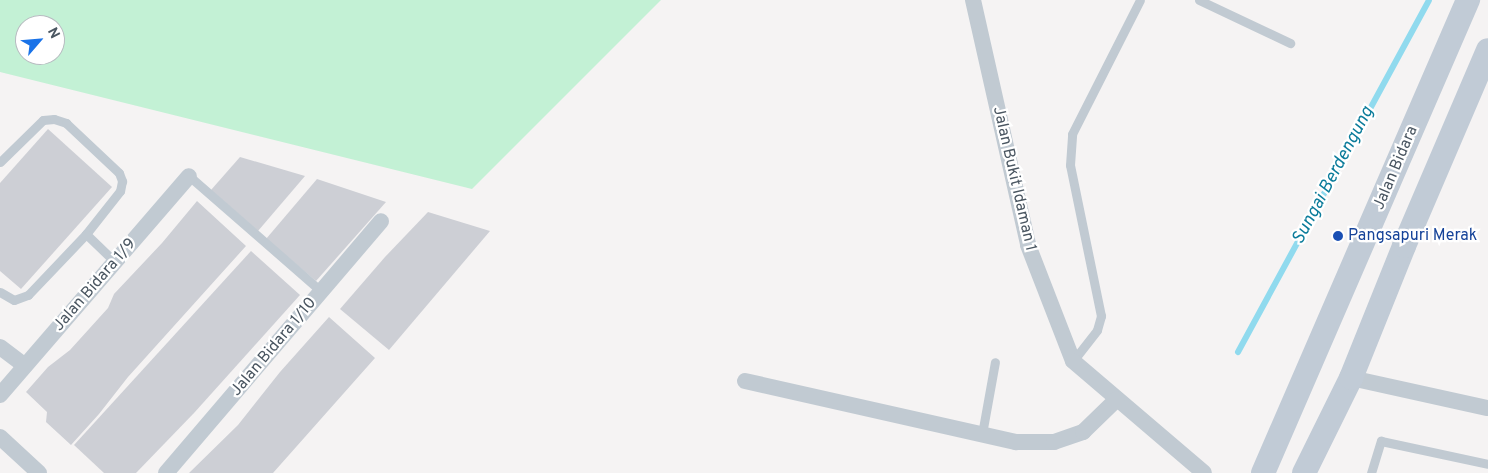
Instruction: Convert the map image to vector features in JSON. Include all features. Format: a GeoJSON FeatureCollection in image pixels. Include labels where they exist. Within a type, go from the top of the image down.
{"type":"FeatureCollection","features":[{"type":"Feature","properties":{"kind":"main road","name":"Jalan Bidara"},"geometry":{"type":"LineString","coordinates":[[1263,473],[1468,0]]}},
{"type":"Feature","properties":{"kind":"main road"},"geometry":{"type":"LineString","coordinates":[[1304,473],[1351,378],[1404,246],[1488,50]]}},
{"type":"Feature","properties":{"kind":"street","name":"Jalan Bukit Idaman 1"},"geometry":{"type":"LineString","coordinates":[[973,0],[1028,245],[1073,361],[1204,473]]}},
{"type":"Feature","properties":{"kind":"street","name":"Jalan Bidara 1/9"},"geometry":{"type":"LineString","coordinates":[[0,395],[189,176]]}},
{"type":"Feature","properties":{"kind":"street","name":"Jalan Bidara 1/10"},"geometry":{"type":"LineString","coordinates":[[166,473],[381,222]]}},
{"type":"Feature","properties":{"kind":"street"},"geometry":{"type":"LineString","coordinates":[[0,347],[25,366]]}},
{"type":"Feature","properties":{"kind":"street"},"geometry":{"type":"LineString","coordinates":[[1351,378],[1488,408]]}},
{"type":"Feature","properties":{"kind":"street"},"geometry":{"type":"LineString","coordinates":[[745,382],[1016,442],[1054,442],[1083,432],[1117,398]]}},
{"type":"Feature","properties":{"kind":"street"},"geometry":{"type":"LineString","coordinates":[[0,437],[39,473]]}},
{"type":"Feature","properties":{"kind":"lane"},"geometry":{"type":"LineString","coordinates":[[1073,361],[1097,330],[1101,316],[1070,165],[1072,134],[1140,0]]}},
{"type":"Feature","properties":{"kind":"lane"},"geometry":{"type":"LineString","coordinates":[[1199,0],[1290,43]]}},
{"type":"Feature","properties":{"kind":"lane"},"geometry":{"type":"LineString","coordinates":[[0,162],[43,120],[54,119],[66,123],[119,173],[122,181],[120,191],[86,234],[28,295],[14,300],[0,292]]}},
{"type":"Feature","properties":{"kind":"lane"},"geometry":{"type":"LineString","coordinates":[[189,176],[321,291]]}},
{"type":"Feature","properties":{"kind":"lane"},"geometry":{"type":"LineString","coordinates":[[86,234],[115,262]]}},
{"type":"Feature","properties":{"kind":"lane"},"geometry":{"type":"LineString","coordinates":[[982,434],[995,362]]}},
{"type":"Feature","properties":{"kind":"lane"},"geometry":{"type":"LineString","coordinates":[[1371,473],[1381,441],[1488,464]]}},
{"type":"Feature","properties":{"kind":"green space"},"geometry":{"type":"Polygon","coordinates":[[[0,0],[661,0],[472,189],[0,72],[0,0]]]}},
{"type":"Feature","properties":{"kind":"building"},"geometry":{"type":"Polygon","coordinates":[[[48,129],[112,187],[21,289],[0,271],[0,183],[48,129]]]}},
{"type":"Feature","properties":{"kind":"building"},"geometry":{"type":"Polygon","coordinates":[[[240,157],[305,176],[258,231],[211,190],[240,157]]]}},
{"type":"Feature","properties":{"kind":"building"},"geometry":{"type":"Polygon","coordinates":[[[317,179],[386,202],[316,281],[266,239],[317,179]]]}},
{"type":"Feature","properties":{"kind":"building"},"geometry":{"type":"Polygon","coordinates":[[[197,201],[246,246],[128,377],[99,414],[71,445],[46,422],[47,412],[26,392],[48,367],[70,350],[108,308],[114,294],[162,243],[197,201]]]}},
{"type":"Feature","properties":{"kind":"building"},"geometry":{"type":"Polygon","coordinates":[[[428,212],[490,231],[389,350],[340,309],[385,257],[428,212]]]}},
{"type":"Feature","properties":{"kind":"building"},"geometry":{"type":"Polygon","coordinates":[[[251,251],[300,295],[194,413],[136,473],[104,473],[74,445],[251,251]]]}},
{"type":"Feature","properties":{"kind":"building"},"geometry":{"type":"Polygon","coordinates":[[[329,317],[375,358],[273,473],[189,473],[238,425],[280,372],[329,317]]]}},
{"type":"Feature","properties":{"kind":"waterway","name":"Sungai Berdengung"},"geometry":{"type":"LineString","coordinates":[[1238,352],[1429,0]]}},
{"type":"Feature","properties":{"kind":"place","name":"Pangsapuri Merak"},"geometry":{"type":"Point","coordinates":[1338,236]}}]}
